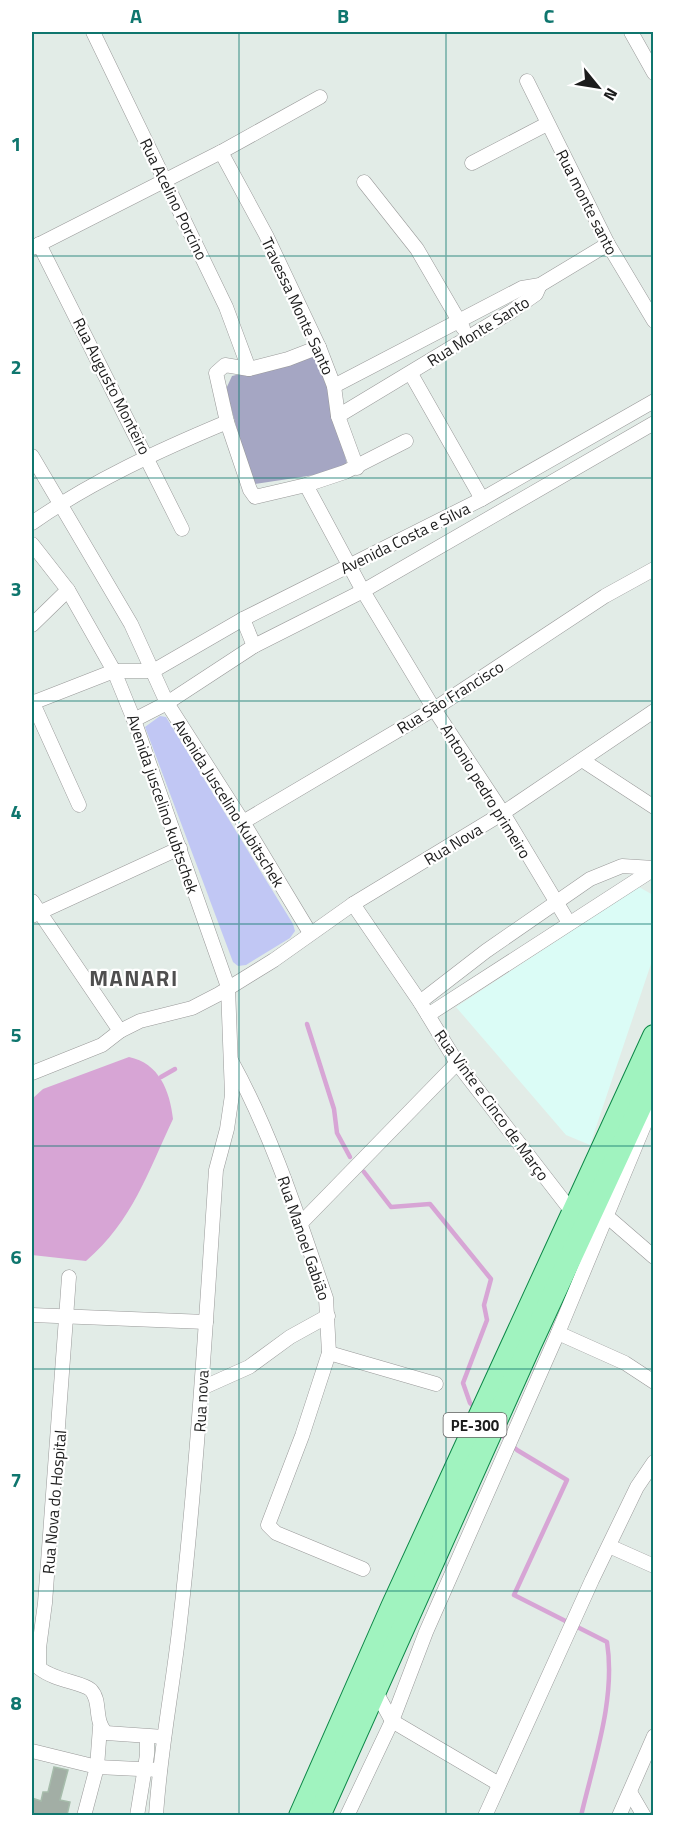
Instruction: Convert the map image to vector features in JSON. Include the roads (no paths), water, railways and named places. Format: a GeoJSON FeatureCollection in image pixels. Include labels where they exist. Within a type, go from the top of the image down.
{"type":"FeatureCollection","features":[{"type":"Feature","properties":{"kind":"main road","name":"PE-300"},"geometry":{"type":"LineString","coordinates":[[300,1815],[397,1596],[590,1214],[654,1036]]}},
{"type":"Feature","properties":{"kind":"main road","name":"PE-300"},"geometry":{"type":"LineString","coordinates":[[319,1815],[654,1077]]}},
{"type":"Feature","properties":{"kind":"street","name":"Rua Acelino Porcino"},"geometry":{"type":"LineString","coordinates":[[93,32],[226,306],[249,369]]}},
{"type":"Feature","properties":{"kind":"street"},"geometry":{"type":"LineString","coordinates":[[631,32],[654,73]]}},
{"type":"Feature","properties":{"kind":"street","name":"Rua monte santo"},"geometry":{"type":"LineString","coordinates":[[527,81],[608,244],[654,321]]}},
{"type":"Feature","properties":{"kind":"street"},"geometry":{"type":"LineString","coordinates":[[35,246],[221,152],[320,97]]}},
{"type":"Feature","properties":{"kind":"street"},"geometry":{"type":"LineString","coordinates":[[472,163],[547,124]]}},
{"type":"Feature","properties":{"kind":"street","name":"Travessa Monte Santo"},"geometry":{"type":"LineString","coordinates":[[221,152],[266,235],[319,347],[334,386],[338,416],[357,468]]}},
{"type":"Feature","properties":{"kind":"street"},"geometry":{"type":"LineString","coordinates":[[364,182],[417,249],[469,337]]}},
{"type":"Feature","properties":{"kind":"street"},"geometry":{"type":"LineString","coordinates":[[540,285],[608,244]]}},
{"type":"Feature","properties":{"kind":"street","name":"Rua Augusto Monteiro"},"geometry":{"type":"LineString","coordinates":[[35,246],[147,456],[182,529]]}},
{"type":"Feature","properties":{"kind":"street","name":"Rua Monte Santo"},"geometry":{"type":"LineString","coordinates":[[334,386],[522,288],[540,285]]}},
{"type":"Feature","properties":{"kind":"street","name":"Rua Monte Santo"},"geometry":{"type":"LineString","coordinates":[[338,416],[411,374],[536,294],[540,285]]}},
{"type":"Feature","properties":{"kind":"street"},"geometry":{"type":"LineString","coordinates":[[319,347],[288,359],[249,369],[225,364],[216,373],[227,422],[250,490],[255,497],[306,486],[357,468],[406,441]]}},
{"type":"Feature","properties":{"kind":"street","name":"Rua monte santo"},"geometry":{"type":"LineString","coordinates":[[411,374],[482,500]]}},
{"type":"Feature","properties":{"kind":"street","name":"Avenida Costa e Silva"},"geometry":{"type":"LineString","coordinates":[[153,671],[243,619],[482,500],[654,401]]}},
{"type":"Feature","properties":{"kind":"street"},"geometry":{"type":"LineString","coordinates":[[32,523],[58,504],[147,456],[227,422]]}},
{"type":"Feature","properties":{"kind":"street","name":"Avenida Costa e Silva"},"geometry":{"type":"LineString","coordinates":[[134,720],[167,703],[254,646],[363,591],[654,423]]}},
{"type":"Feature","properties":{"kind":"street","name":"Avenida Juscelino Kubitschek"},"geometry":{"type":"LineString","coordinates":[[32,456],[58,504],[131,624],[167,703],[310,933]]}},
{"type":"Feature","properties":{"kind":"street","name":"Antonio pedro primeiro"},"geometry":{"type":"LineString","coordinates":[[306,486],[363,591],[434,709],[503,813],[568,923]]}},
{"type":"Feature","properties":{"kind":"street","name":"Avenida juscelino kubtschek"},"geometry":{"type":"LineString","coordinates":[[32,544],[68,590],[114,671],[134,720],[228,987]]}},
{"type":"Feature","properties":{"kind":"street","name":"Rua São Francisco"},"geometry":{"type":"LineString","coordinates":[[243,822],[434,709],[605,596],[654,568]]}},
{"type":"Feature","properties":{"kind":"street"},"geometry":{"type":"LineString","coordinates":[[32,625],[68,590]]}},
{"type":"Feature","properties":{"kind":"street"},"geometry":{"type":"LineString","coordinates":[[243,619],[254,646]]}},
{"type":"Feature","properties":{"kind":"street"},"geometry":{"type":"LineString","coordinates":[[79,805],[32,702],[114,671],[153,671]]}},
{"type":"Feature","properties":{"kind":"street","name":"Rua Nova"},"geometry":{"type":"LineString","coordinates":[[32,1073],[102,1045],[120,1031],[140,1021],[192,1008],[274,960],[353,904],[503,813],[654,711]]}},
{"type":"Feature","properties":{"kind":"street"},"geometry":{"type":"LineString","coordinates":[[582,760],[654,807]]}},
{"type":"Feature","properties":{"kind":"street"},"geometry":{"type":"LineString","coordinates":[[120,1031],[34,910],[180,848]]}},
{"type":"Feature","properties":{"kind":"street"},"geometry":{"type":"LineString","coordinates":[[420,1002],[554,902],[606,871],[632,864],[654,869]]}},
{"type":"Feature","properties":{"kind":"street"},"geometry":{"type":"LineString","coordinates":[[428,1015],[654,869]]}},
{"type":"Feature","properties":{"kind":"street","name":"Rua Vinte e Cinco de Março"},"geometry":{"type":"LineString","coordinates":[[353,904],[420,1002],[457,1062],[590,1214],[654,1257]]}},
{"type":"Feature","properties":{"kind":"street","name":"Rua nova"},"geometry":{"type":"LineString","coordinates":[[156,1815],[180,1624],[202,1389],[216,1170],[231,1111],[228,987]]}},
{"type":"Feature","properties":{"kind":"street","name":"Rua Manoel Gabião"},"geometry":{"type":"LineString","coordinates":[[231,1060],[263,1121],[326,1298],[328,1316],[329,1353],[282,1490],[268,1521],[271,1530],[363,1569]]}},
{"type":"Feature","properties":{"kind":"street","name":"Rua Vinte e Cinco de Março"},"geometry":{"type":"LineString","coordinates":[[300,1224],[457,1062]]}},
{"type":"Feature","properties":{"kind":"street"},"geometry":{"type":"LineString","coordinates":[[347,1815],[392,1720],[426,1632],[558,1333],[590,1214],[654,1104]]}},
{"type":"Feature","properties":{"kind":"street","name":"Rua Nova do Hospital"},"geometry":{"type":"LineString","coordinates":[[69,1277],[69,1316],[38,1603],[35,1653],[39,1668],[55,1679],[86,1687],[93,1692],[100,1727]]}},
{"type":"Feature","properties":{"kind":"street"},"geometry":{"type":"LineString","coordinates":[[32,1315],[206,1322]]}},
{"type":"Feature","properties":{"kind":"street"},"geometry":{"type":"LineString","coordinates":[[202,1389],[249,1367],[290,1337],[328,1316]]}},
{"type":"Feature","properties":{"kind":"street"},"geometry":{"type":"LineString","coordinates":[[558,1333],[625,1362],[654,1382]]}},
{"type":"Feature","properties":{"kind":"street"},"geometry":{"type":"LineString","coordinates":[[329,1353],[436,1384]]}},
{"type":"Feature","properties":{"kind":"street"},"geometry":{"type":"LineString","coordinates":[[485,1815],[609,1546],[638,1487],[654,1462]]}},
{"type":"Feature","properties":{"kind":"street"},"geometry":{"type":"LineString","coordinates":[[609,1546],[654,1566]]}},
{"type":"Feature","properties":{"kind":"street"},"geometry":{"type":"LineString","coordinates":[[375,1690],[392,1720],[499,1784]]}},
{"type":"Feature","properties":{"kind":"street"},"geometry":{"type":"LineString","coordinates":[[100,1727],[106,1734],[164,1737]]}},
{"type":"Feature","properties":{"kind":"street"},"geometry":{"type":"LineString","coordinates":[[84,1815],[97,1767],[100,1727]]}},
{"type":"Feature","properties":{"kind":"street"},"geometry":{"type":"LineString","coordinates":[[619,1815],[654,1736]]}},
{"type":"Feature","properties":{"kind":"street"},"geometry":{"type":"LineString","coordinates":[[137,1815],[142,1771],[147,1755],[147,1737]]}},
{"type":"Feature","properties":{"kind":"street"},"geometry":{"type":"LineString","coordinates":[[32,1751],[97,1767],[142,1771],[160,1770]]}},
{"type":"Feature","properties":{"kind":"street"},"geometry":{"type":"LineString","coordinates":[[630,1792],[644,1815]]}},
{"type":"Feature","properties":{"kind":"waterway"},"geometry":{"type":"LineString","coordinates":[[307,1024],[334,1109],[337,1133],[350,1157]]}},
{"type":"Feature","properties":{"kind":"waterway"},"geometry":{"type":"LineString","coordinates":[[161,1077],[175,1069]]}},
{"type":"Feature","properties":{"kind":"waterway"},"geometry":{"type":"LineString","coordinates":[[364,1172],[391,1207],[430,1204],[491,1279],[484,1305],[487,1320],[463,1383],[470,1403],[475,1408]]}},
{"type":"Feature","properties":{"kind":"waterway"},"geometry":{"type":"LineString","coordinates":[[498,1431],[517,1450],[567,1480],[514,1595],[607,1642],[609,1685],[606,1707],[581,1816]]}},
{"type":"Feature","properties":{"kind":"district","name":"MANARI"},"geometry":{"type":"Point","coordinates":[134,978]}}]}
